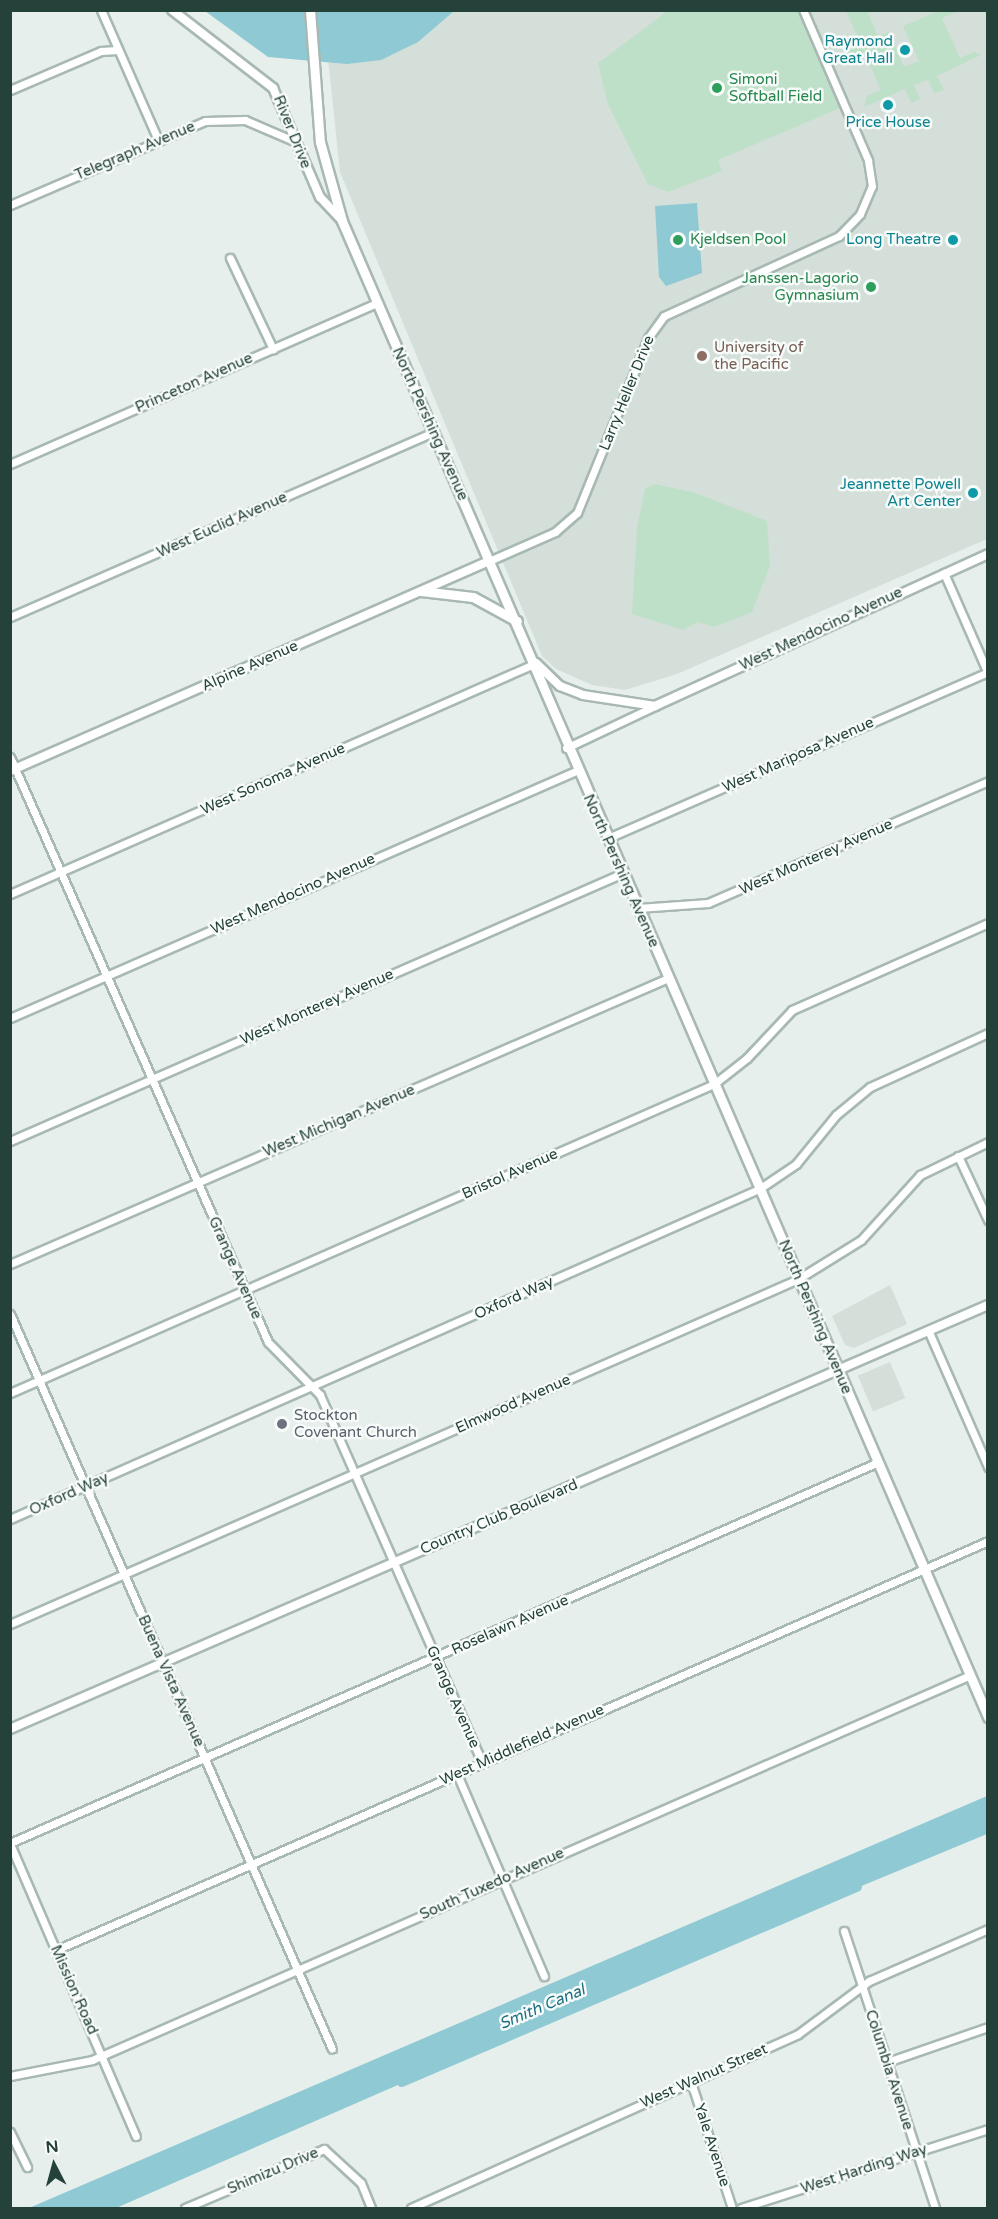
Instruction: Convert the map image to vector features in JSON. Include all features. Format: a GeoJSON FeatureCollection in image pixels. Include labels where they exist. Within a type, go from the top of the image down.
{"type":"FeatureCollection","features":[{"type":"Feature","properties":{"kind":"main road","name":"North Pershing Avenue"},"geometry":{"type":"LineString","coordinates":[[310,10],[314,88],[323,153],[342,221],[489,561],[536,663],[566,748],[608,838],[987,1717]]}},
{"type":"Feature","properties":{"kind":"main road"},"geometry":{"type":"LineString","coordinates":[[421,591],[473,597],[517,621]]}},
{"type":"Feature","properties":{"kind":"street"},"geometry":{"type":"LineString","coordinates":[[101,10],[158,140]]}},
{"type":"Feature","properties":{"kind":"street","name":"River Drive"},"geometry":{"type":"LineString","coordinates":[[172,10],[273,88],[320,197],[342,221]]}},
{"type":"Feature","properties":{"kind":"street","name":"Larry Heller Drive"},"geometry":{"type":"LineString","coordinates":[[489,561],[555,531],[577,513],[648,338],[664,316],[840,236],[855,222],[872,186],[866,152],[803,10]]}},
{"type":"Feature","properties":{"kind":"street"},"geometry":{"type":"LineString","coordinates":[[10,90],[101,51],[117,50]]}},
{"type":"Feature","properties":{"kind":"street","name":"Telegraph Avenue"},"geometry":{"type":"LineString","coordinates":[[10,205],[205,121],[232,118],[296,142]]}},
{"type":"Feature","properties":{"kind":"street"},"geometry":{"type":"LineString","coordinates":[[230,258],[273,349]]}},
{"type":"Feature","properties":{"kind":"street","name":"Princeton Avenue"},"geometry":{"type":"LineString","coordinates":[[10,464],[377,303]]}},
{"type":"Feature","properties":{"kind":"street","name":"West Euclid Avenue"},"geometry":{"type":"LineString","coordinates":[[10,617],[434,432]]}},
{"type":"Feature","properties":{"kind":"street","name":"West Mendocino Avenue"},"geometry":{"type":"LineString","coordinates":[[566,748],[987,554]]}},
{"type":"Feature","properties":{"kind":"street","name":"Alpine Avenue"},"geometry":{"type":"LineString","coordinates":[[13,770],[489,561]]}},
{"type":"Feature","properties":{"kind":"street"},"geometry":{"type":"LineString","coordinates":[[944,573],[987,672]]}},
{"type":"Feature","properties":{"kind":"street"},"geometry":{"type":"LineString","coordinates":[[536,663],[560,686],[583,695],[655,706]]}},
{"type":"Feature","properties":{"kind":"street","name":"West Sonoma Avenue"},"geometry":{"type":"LineString","coordinates":[[10,894],[536,663]]}},
{"type":"Feature","properties":{"kind":"street","name":"West Mariposa Avenue"},"geometry":{"type":"LineString","coordinates":[[608,838],[987,672]]}},
{"type":"Feature","properties":{"kind":"street","name":"Grange Avenue"},"geometry":{"type":"LineString","coordinates":[[10,757],[13,770],[62,872],[268,1342],[320,1395],[482,1763]]}},
{"type":"Feature","properties":{"kind":"street","name":"West Mendocino Avenue"},"geometry":{"type":"LineString","coordinates":[[10,1018],[576,771]]}},
{"type":"Feature","properties":{"kind":"street","name":"West Monterey Avenue"},"geometry":{"type":"LineString","coordinates":[[638,908],[708,903],[987,781]]}},
{"type":"Feature","properties":{"kind":"street","name":"West Monterey Avenue"},"geometry":{"type":"LineString","coordinates":[[10,1141],[623,873]]}},
{"type":"Feature","properties":{"kind":"street","name":"Bristol Avenue"},"geometry":{"type":"LineString","coordinates":[[10,1393],[714,1084],[747,1058],[792,1010],[987,923]]}},
{"type":"Feature","properties":{"kind":"street","name":"West Michigan Avenue"},"geometry":{"type":"LineString","coordinates":[[10,1264],[668,978]]}},
{"type":"Feature","properties":{"kind":"street","name":"Oxford Way"},"geometry":{"type":"LineString","coordinates":[[10,1519],[759,1189],[795,1164],[836,1115],[870,1087],[987,1033]]}},
{"type":"Feature","properties":{"kind":"street","name":"Elmwood Avenue"},"geometry":{"type":"LineString","coordinates":[[10,1624],[798,1279],[861,1240],[920,1175],[987,1142]]}},
{"type":"Feature","properties":{"kind":"street"},"geometry":{"type":"LineString","coordinates":[[958,1155],[987,1220]]}},
{"type":"Feature","properties":{"kind":"street","name":"Country Club Boulevard"},"geometry":{"type":"LineString","coordinates":[[10,1729],[987,1305]]}},
{"type":"Feature","properties":{"kind":"street","name":"Buena Vista Avenue"},"geometry":{"type":"LineString","coordinates":[[10,1314],[332,2049]]}},
{"type":"Feature","properties":{"kind":"street"},"geometry":{"type":"LineString","coordinates":[[928,1330],[987,1467]]}},
{"type":"Feature","properties":{"kind":"street","name":"Roselawn Avenue"},"geometry":{"type":"LineString","coordinates":[[10,1844],[876,1463]]}},
{"type":"Feature","properties":{"kind":"street","name":"West Middlefield Avenue"},"geometry":{"type":"LineString","coordinates":[[56,1950],[987,1541]]}},
{"type":"Feature","properties":{"kind":"street","name":"South Tuxedo Avenue"},"geometry":{"type":"LineString","coordinates":[[10,2076],[66,2068],[103,2056],[968,1676]]}},
{"type":"Feature","properties":{"kind":"street"},"geometry":{"type":"LineString","coordinates":[[457,1774],[544,1976]]}},
{"type":"Feature","properties":{"kind":"street","name":"Mission Road"},"geometry":{"type":"LineString","coordinates":[[10,1844],[136,2136]]}},
{"type":"Feature","properties":{"kind":"street","name":"West Walnut Street"},"geometry":{"type":"LineString","coordinates":[[411,2208],[798,2034],[862,1986],[987,1929]]}},
{"type":"Feature","properties":{"kind":"street","name":"Columbia Avenue"},"geometry":{"type":"LineString","coordinates":[[844,1930],[935,2208]]}},
{"type":"Feature","properties":{"kind":"street"},"geometry":{"type":"LineString","coordinates":[[887,2062],[987,2027]]}},
{"type":"Feature","properties":{"kind":"street","name":"Yale Avenue"},"geometry":{"type":"LineString","coordinates":[[691,2082],[732,2208]]}},
{"type":"Feature","properties":{"kind":"street","name":"West Harding Way"},"geometry":{"type":"LineString","coordinates":[[741,2208],[987,2129]]}},
{"type":"Feature","properties":{"kind":"street"},"geometry":{"type":"LineString","coordinates":[[10,2132],[27,2167]]}},
{"type":"Feature","properties":{"kind":"street","name":"Shimizu Drive"},"geometry":{"type":"LineString","coordinates":[[185,2208],[328,2150],[361,2182],[371,2208]]}},
{"type":"Feature","properties":{"kind":"shaded area","name":"University of the Pacific"},"geometry":{"type":"Polygon","coordinates":[[[323,11],[987,11],[987,539],[677,674],[625,690],[592,685],[556,669],[542,656],[340,172],[323,11]]]}},
{"type":"Feature","properties":{"kind":"shaded area"},"geometry":{"type":"Polygon","coordinates":[[[890,1285],[907,1324],[854,1348],[845,1345],[832,1316],[890,1285]]]}},
{"type":"Feature","properties":{"kind":"shaded area"},"geometry":{"type":"Polygon","coordinates":[[[890,1362],[905,1398],[873,1412],[858,1376],[890,1362]]]}},
{"type":"Feature","properties":{"kind":"green space","name":"Simoni Softball Field"},"geometry":{"type":"Polygon","coordinates":[[[669,10],[797,11],[840,108],[718,160],[722,171],[668,192],[648,184],[608,105],[598,63],[669,10]]]}},
{"type":"Feature","properties":{"kind":"green space"},"geometry":{"type":"Polygon","coordinates":[[[846,11],[867,11],[878,36],[889,32],[904,67],[919,61],[903,26],[939,11],[956,12],[942,18],[960,58],[974,52],[981,55],[937,76],[944,90],[934,93],[928,80],[914,85],[920,99],[911,103],[905,89],[864,107],[867,96],[881,90],[865,54],[851,60],[847,52],[861,45],[846,11]]]}},
{"type":"Feature","properties":{"kind":"green space"},"geometry":{"type":"Polygon","coordinates":[[[655,484],[696,493],[767,521],[770,566],[752,612],[714,627],[698,622],[683,630],[632,614],[637,527],[645,489],[655,484]]]}},
{"type":"Feature","properties":{"kind":"water"},"geometry":{"type":"Polygon","coordinates":[[[205,11],[454,11],[418,42],[381,60],[347,64],[268,57],[205,11]]]}},
{"type":"Feature","properties":{"kind":"water","name":"Kjeldsen Pool"},"geometry":{"type":"Polygon","coordinates":[[[697,203],[702,273],[666,286],[659,277],[655,206],[697,203]]]}},
{"type":"Feature","properties":{"kind":"water"},"geometry":{"type":"Polygon","coordinates":[[[987,1796],[987,1834],[707,1950],[116,2208],[29,2208],[987,1796]]]}},
{"type":"Feature","properties":{"kind":"waterway","name":"Smith Canal"},"geometry":{"type":"LineString","coordinates":[[401,2082],[857,1887]]}},
{"type":"Feature","properties":{"kind":"place","name":"Raymond Great Hall"},"geometry":{"type":"Point","coordinates":[905,50]}},
{"type":"Feature","properties":{"kind":"place","name":"Simoni Softball Field"},"geometry":{"type":"Point","coordinates":[717,88]}},
{"type":"Feature","properties":{"kind":"place","name":"Price House"},"geometry":{"type":"Point","coordinates":[888,105]}},
{"type":"Feature","properties":{"kind":"place","name":"Kjeldsen Pool"},"geometry":{"type":"Point","coordinates":[678,240]}},
{"type":"Feature","properties":{"kind":"place","name":"Long Theatre"},"geometry":{"type":"Point","coordinates":[953,240]}},
{"type":"Feature","properties":{"kind":"place","name":"Janssen-Lagorio Gymnasium"},"geometry":{"type":"Point","coordinates":[871,287]}},
{"type":"Feature","properties":{"kind":"place","name":"University of the Pacific"},"geometry":{"type":"Point","coordinates":[702,356]}},
{"type":"Feature","properties":{"kind":"place","name":"Jeannette Powell Art Center"},"geometry":{"type":"Point","coordinates":[973,493]}},
{"type":"Feature","properties":{"kind":"place","name":"Stockton Covenant Church"},"geometry":{"type":"Point","coordinates":[282,1424]}}]}
